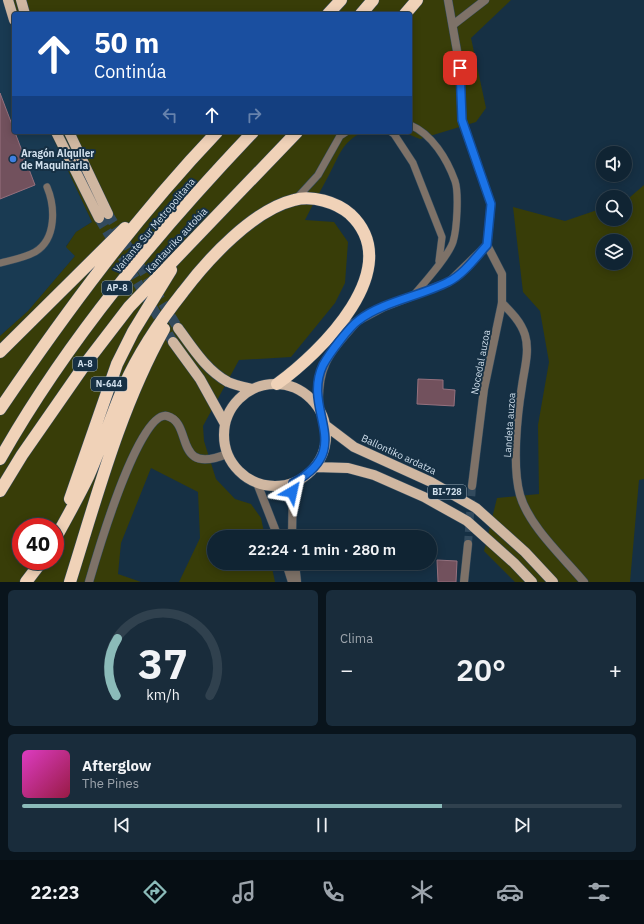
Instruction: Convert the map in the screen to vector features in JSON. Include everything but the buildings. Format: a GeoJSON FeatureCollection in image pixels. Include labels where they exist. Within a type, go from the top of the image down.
{"type":"FeatureCollection","features":[{"type":"Feature","properties":{"kind":"highway"},"geometry":{"type":"LineString","coordinates":[[330,12],[341,0]]}},
{"type":"Feature","properties":{"kind":"highway"},"geometry":{"type":"LineString","coordinates":[[363,12],[373,0]]}},
{"type":"Feature","properties":{"kind":"highway"},"geometry":{"type":"LineString","coordinates":[[407,12],[417,0]]}},
{"type":"Feature","properties":{"kind":"highway"},"geometry":{"type":"LineString","coordinates":[[0,352],[156,198],[216,134]]}},
{"type":"Feature","properties":{"kind":"highway","name":"Variante Sur Metropolitana"},"geometry":{"type":"LineString","coordinates":[[0,460],[69,350],[166,227],[251,134]]}},
{"type":"Feature","properties":{"kind":"highway","name":"Kantauriko autobia"},"geometry":{"type":"LineString","coordinates":[[0,491],[22,455],[86,363],[129,307],[295,134]]}},
{"type":"Feature","properties":{"kind":"highway"},"geometry":{"type":"LineString","coordinates":[[0,409],[49,337],[156,198]]}},
{"type":"Feature","properties":{"kind":"highway"},"geometry":{"type":"LineString","coordinates":[[64,522],[88,478],[124,386],[145,344],[183,291],[229,242],[253,221],[269,210],[296,199],[321,200],[333,204],[347,212],[355,219],[363,231],[368,248],[368,266],[357,299],[329,336],[300,367],[277,384]]}},
{"type":"Feature","properties":{"kind":"highway","name":"N-644"},"geometry":{"type":"LineString","coordinates":[[63,518],[117,364],[133,332],[184,248]]}},
{"type":"Feature","properties":{"kind":"highway"},"geometry":{"type":"LineString","coordinates":[[70,582],[125,413],[152,350],[207,264]]}},
{"type":"Feature","properties":{"kind":"highway"},"geometry":{"type":"LineString","coordinates":[[26,582],[35,570]]}},
{"type":"Feature","properties":{"kind":"main road"},"geometry":{"type":"LineString","coordinates":[[8,0],[12,13]]}},
{"type":"Feature","properties":{"kind":"main road"},"geometry":{"type":"LineString","coordinates":[[21,0],[24,12]]}},
{"type":"Feature","properties":{"kind":"main road"},"geometry":{"type":"LineString","coordinates":[[57,134],[104,216],[70,134]]}},
{"type":"Feature","properties":{"kind":"main road"},"geometry":{"type":"LineString","coordinates":[[178,328],[198,356],[212,370],[229,382],[252,389]]}},
{"type":"Feature","properties":{"kind":"main road"},"geometry":{"type":"LineString","coordinates":[[173,342],[200,379],[225,424]]}},
{"type":"Feature","properties":{"kind":"main road"},"geometry":{"type":"LineString","coordinates":[[277,384],[298,390],[308,396],[319,409],[325,425],[326,439],[322,454],[315,467],[305,476],[293,483],[281,486],[269,486],[257,483],[239,472],[228,454],[224,440],[225,424],[230,410],[240,398],[252,389],[264,385],[277,384]]}},
{"type":"Feature","properties":{"kind":"main road","name":"Ballontiko ardatza"},"geometry":{"type":"LineString","coordinates":[[325,425],[354,447],[431,482],[476,508],[525,552],[553,582]]}},
{"type":"Feature","properties":{"kind":"main road","name":"BI-728"},"geometry":{"type":"LineString","coordinates":[[315,467],[348,468],[374,475],[424,496],[467,521],[514,563],[532,582]]}},
{"type":"Feature","properties":{"kind":"street"},"geometry":{"type":"LineString","coordinates":[[329,336],[384,307],[449,282],[487,245],[491,204],[462,120],[460,68],[454,24],[448,0]]}},
{"type":"Feature","properties":{"kind":"street"},"geometry":{"type":"LineString","coordinates":[[454,24],[485,0]]}},
{"type":"Feature","properties":{"kind":"street","name":"Nocedal auzoa"},"geometry":{"type":"LineString","coordinates":[[472,486],[484,389],[502,304],[502,274],[487,245]]}},
{"type":"Feature","properties":{"kind":"street","name":"Landeta auzoa"},"geometry":{"type":"LineString","coordinates":[[502,304],[515,316],[525,335],[527,358],[522,388],[516,459],[520,493],[526,511],[584,582]]}},
{"type":"Feature","properties":{"kind":"street"},"geometry":{"type":"LineString","coordinates":[[319,409],[318,389],[323,366],[336,346],[358,320]]}},
{"type":"Feature","properties":{"kind":"street"},"geometry":{"type":"LineString","coordinates":[[89,582],[109,514],[143,436],[156,419],[161,416],[168,416],[175,421],[188,450],[194,456],[202,460],[212,460],[228,454]]}},
{"type":"Feature","properties":{"kind":"street"},"geometry":{"type":"LineString","coordinates":[[257,483],[275,530]]}},
{"type":"Feature","properties":{"kind":"street"},"geometry":{"type":"LineString","coordinates":[[292,530],[293,483]]}},
{"type":"Feature","properties":{"kind":"street"},"geometry":{"type":"LineString","coordinates":[[464,582],[468,544]]}},
{"type":"Feature","properties":{"kind":"street"},"geometry":{"type":"LineString","coordinates":[[288,570],[292,582]]}},
{"type":"Feature","properties":{"kind":"street"},"geometry":{"type":"LineString","coordinates":[[296,570],[297,582]]}},
{"type":"Feature","properties":{"kind":"lane"},"geometry":{"type":"LineString","coordinates":[[412,126],[420,129],[440,150],[456,182],[457,220],[453,243],[413,296]]}},
{"type":"Feature","properties":{"kind":"lane"},"geometry":{"type":"LineString","coordinates":[[296,199],[318,175],[340,136],[343,134]]}},
{"type":"Feature","properties":{"kind":"lane"},"geometry":{"type":"LineString","coordinates":[[394,134],[412,164],[442,237],[441,254],[437,266]]}},
{"type":"Feature","properties":{"kind":"lane"},"geometry":{"type":"LineString","coordinates":[[0,263],[22,258],[37,251],[48,238],[53,219],[51,196],[47,186]]}},
{"type":"Feature","properties":{"kind":"shaded area"},"geometry":{"type":"Polygon","coordinates":[[[0,0],[4,0],[12,25],[12,134],[51,134],[92,222],[76,232],[66,246],[75,256],[28,311],[0,336],[0,0]]]}},
{"type":"Feature","properties":{"kind":"green space"},"geometry":{"type":"Polygon","coordinates":[[[4,0],[511,0],[471,38],[486,108],[476,122],[420,139],[408,134],[412,134],[412,12],[12,12],[12,25],[4,0]]]}},
{"type":"Feature","properties":{"kind":"green space"},"geometry":{"type":"Polygon","coordinates":[[[51,134],[358,134],[350,140],[342,150],[305,220],[334,222],[348,242],[345,283],[335,303],[291,357],[239,360],[203,426],[204,441],[216,479],[235,499],[251,504],[261,518],[264,530],[207,530],[207,570],[272,570],[275,582],[179,582],[200,538],[198,492],[151,468],[121,543],[118,574],[141,582],[0,582],[0,336],[28,311],[75,256],[66,247],[76,232],[92,222],[51,134]]]}},
{"type":"Feature","properties":{"kind":"green space"},"geometry":{"type":"Polygon","coordinates":[[[644,185],[644,479],[639,480],[630,582],[515,582],[484,551],[497,498],[539,494],[538,425],[549,362],[540,311],[523,292],[513,207],[565,221],[596,210],[596,226],[632,226],[632,195],[644,185]]]}},
{"type":"Feature","properties":{"kind":"tunnel"},"geometry":{"type":"LineString","coordinates":[[108,214],[178,328]]}},
{"type":"Feature","properties":{"kind":"tunnel"},"geometry":{"type":"LineString","coordinates":[[99,218],[173,342]]}},
{"type":"Feature","properties":{"kind":"tunnel"},"geometry":{"type":"LineString","coordinates":[[468,544],[472,486]]}},
{"type":"Feature","properties":{"kind":"place","name":"Aragón Alquiler de Maquinaria"},"geometry":{"type":"Point","coordinates":[13,159]}},
{"type":"Feature","properties":{"kind":"route"},"geometry":{"type":"LineString","coordinates":[[292,492],[293,483],[305,476],[315,467],[322,454],[326,439],[325,425],[319,409],[318,389],[323,366],[336,346],[358,320],[384,307],[449,282],[487,245],[491,204],[462,120],[460,68]]}}]}
